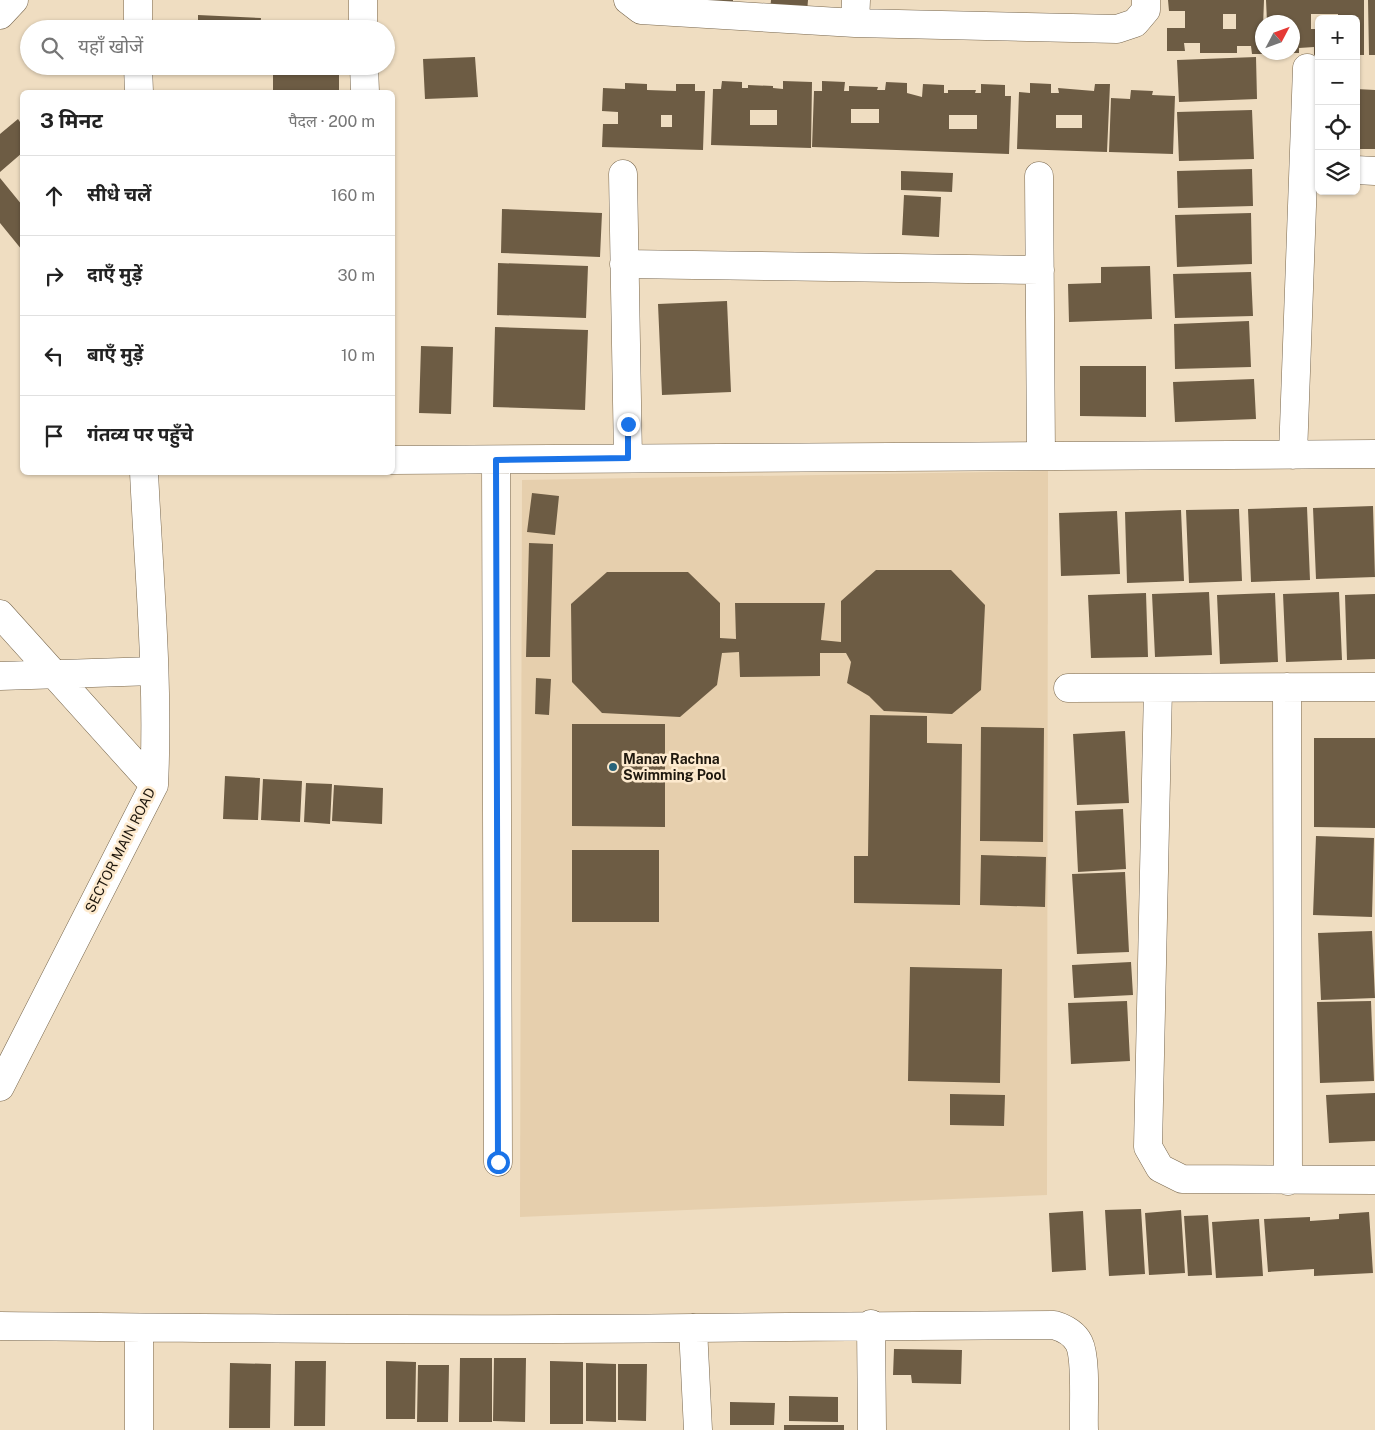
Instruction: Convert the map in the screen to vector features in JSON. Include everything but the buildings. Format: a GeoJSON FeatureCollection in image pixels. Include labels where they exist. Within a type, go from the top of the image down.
{"type":"FeatureCollection","features":[{"type":"Feature","properties":{"kind":"street"},"geometry":{"type":"LineString","coordinates":[[0,15],[14,0]]}},
{"type":"Feature","properties":{"kind":"street"},"geometry":{"type":"LineString","coordinates":[[138,0],[138,20]]}},
{"type":"Feature","properties":{"kind":"street"},"geometry":{"type":"LineString","coordinates":[[363,0],[363,20]]}},
{"type":"Feature","properties":{"kind":"street"},"geometry":{"type":"LineString","coordinates":[[628,0],[641,10],[856,11],[1117,29],[1134,23],[1146,10],[1146,0]]}},
{"type":"Feature","properties":{"kind":"street"},"geometry":{"type":"LineString","coordinates":[[1293,454],[1311,169],[1307,68]]}},
{"type":"Feature","properties":{"kind":"street"},"geometry":{"type":"LineString","coordinates":[[138,75],[139,90]]}},
{"type":"Feature","properties":{"kind":"street"},"geometry":{"type":"LineString","coordinates":[[364,75],[365,90]]}},
{"type":"Feature","properties":{"kind":"street"},"geometry":{"type":"LineString","coordinates":[[1360,170],[1375,171]]}},
{"type":"Feature","properties":{"kind":"street"},"geometry":{"type":"LineString","coordinates":[[622,174],[628,458]]}},
{"type":"Feature","properties":{"kind":"street"},"geometry":{"type":"LineString","coordinates":[[1039,176],[1041,456]]}},
{"type":"Feature","properties":{"kind":"street"},"geometry":{"type":"LineString","coordinates":[[624,264],[1040,270]]}},
{"type":"Feature","properties":{"kind":"street"},"geometry":{"type":"LineString","coordinates":[[395,460],[1375,454]]}},
{"type":"Feature","properties":{"kind":"street"},"geometry":{"type":"LineString","coordinates":[[496,460],[498,1162]]}},
{"type":"Feature","properties":{"kind":"street","name":"SECTOR MAIN ROAD"},"geometry":{"type":"LineString","coordinates":[[0,1087],[154,785],[156,738],[154,671],[144,475]]}},
{"type":"Feature","properties":{"kind":"street"},"geometry":{"type":"LineString","coordinates":[[0,614],[154,785]]}},
{"type":"Feature","properties":{"kind":"street"},"geometry":{"type":"LineString","coordinates":[[0,676],[154,671]]}},
{"type":"Feature","properties":{"kind":"street"},"geometry":{"type":"LineString","coordinates":[[1287,687],[1288,1181]]}},
{"type":"Feature","properties":{"kind":"street"},"geometry":{"type":"LineString","coordinates":[[1068,688],[1375,687]]}},
{"type":"Feature","properties":{"kind":"street"},"geometry":{"type":"LineString","coordinates":[[1158,688],[1148,1147],[1160,1168],[1182,1179],[1375,1180]]}},
{"type":"Feature","properties":{"kind":"street"},"geometry":{"type":"LineString","coordinates":[[871,1324],[872,1430]]}},
{"type":"Feature","properties":{"kind":"street"},"geometry":{"type":"LineString","coordinates":[[0,1326],[139,1328],[693,1328],[871,1324],[1054,1325],[1062,1327],[1072,1334],[1079,1343],[1083,1360],[1084,1430]]}},
{"type":"Feature","properties":{"kind":"street"},"geometry":{"type":"LineString","coordinates":[[139,1328],[140,1430]]}},
{"type":"Feature","properties":{"kind":"street"},"geometry":{"type":"LineString","coordinates":[[693,1328],[698,1430]]}},
{"type":"Feature","properties":{"kind":"shaded area"},"geometry":{"type":"Polygon","coordinates":[[[1048,471],[1047,1195],[520,1217],[522,480],[1048,471]]]}},
{"type":"Feature","properties":{"kind":"place","name":"Manav Rachna Swimming Pool"},"geometry":{"type":"Point","coordinates":[613,767]}},
{"type":"Feature","properties":{"kind":"route"},"geometry":{"type":"LineString","coordinates":[[498,1162],[496,460],[628,458],[628,424]]}}]}
